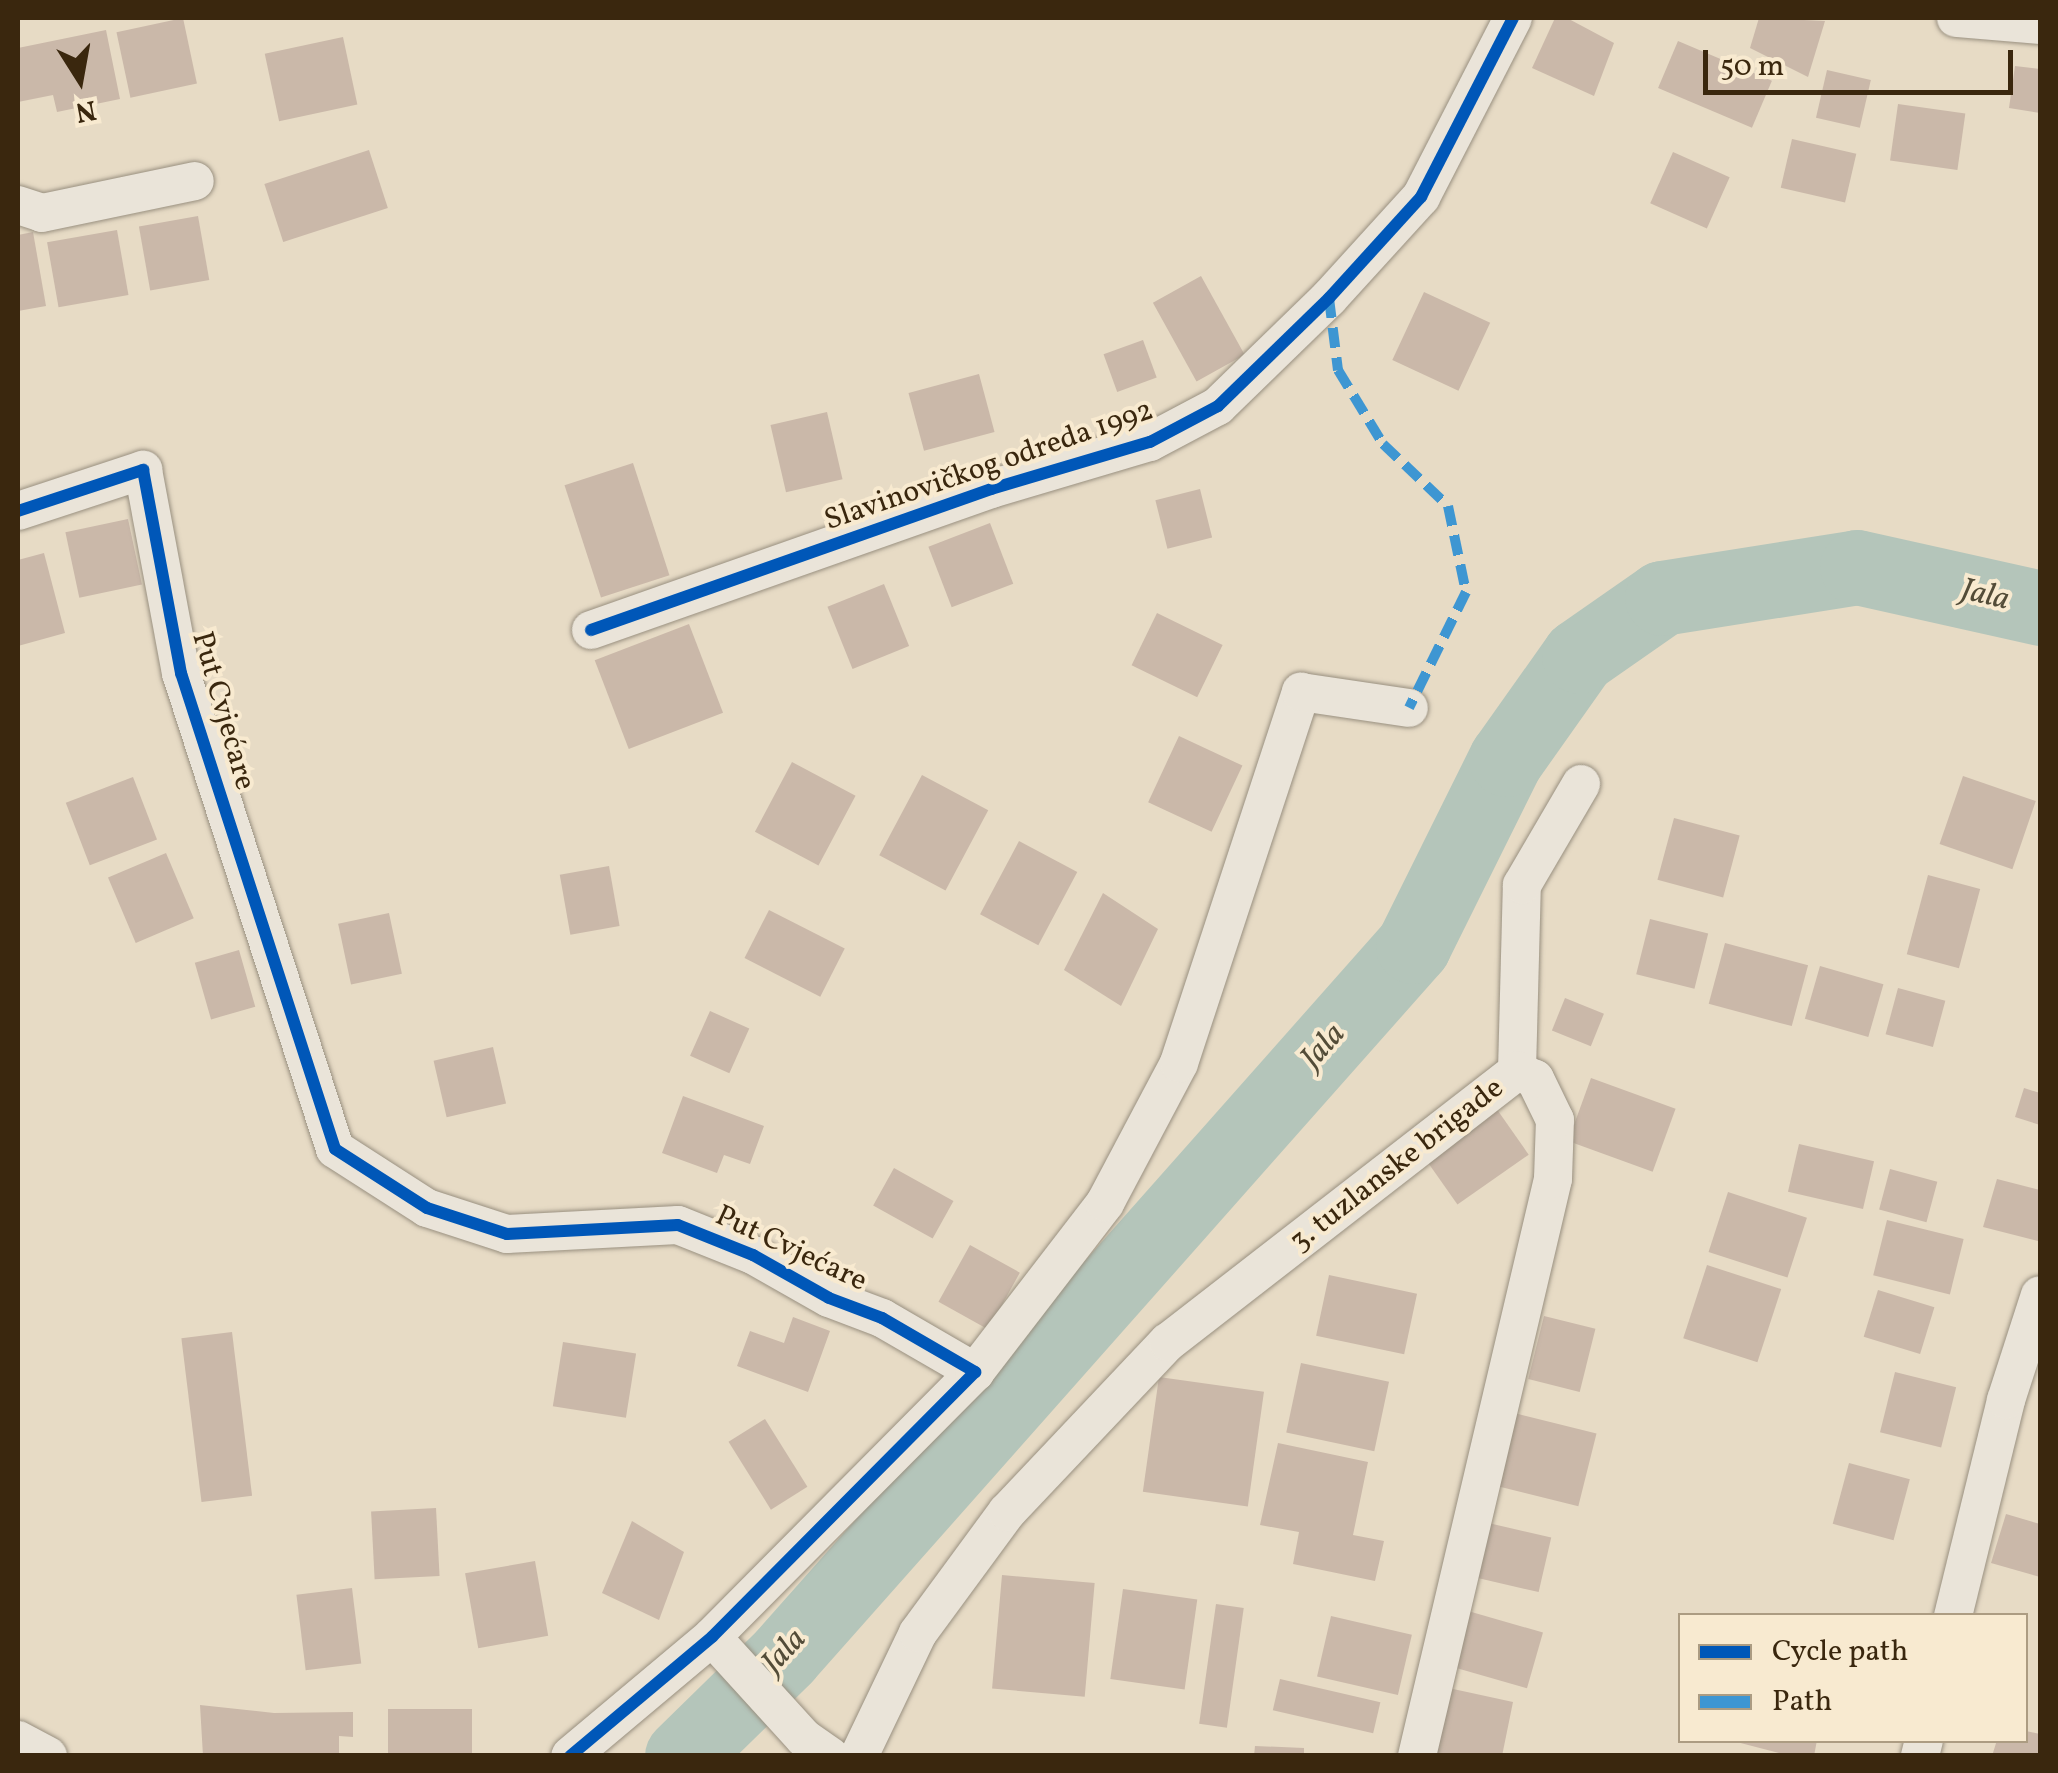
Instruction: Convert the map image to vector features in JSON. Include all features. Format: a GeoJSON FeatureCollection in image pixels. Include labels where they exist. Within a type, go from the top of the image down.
{"type":"FeatureCollection","features":[{"type":"Feature","properties":{"kind":"street","name":"Slavinovičkog odreda 1992"},"geometry":{"type":"LineString","coordinates":[[591,630],[991,489],[1150,442],[1218,406],[1329,298],[1421,197],[1512,18]]}},
{"type":"Feature","properties":{"kind":"street"},"geometry":{"type":"LineString","coordinates":[[1956,18],[2040,25]]}},
{"type":"Feature","properties":{"kind":"street"},"geometry":{"type":"LineString","coordinates":[[18,205],[42,213],[194,181]]}},
{"type":"Feature","properties":{"kind":"street","name":"Put Cvjećare"},"geometry":{"type":"LineString","coordinates":[[18,512],[143,470],[181,673],[335,1149],[427,1208],[507,1234],[678,1225],[754,1254],[829,1298],[882,1318],[975,1372]]}},
{"type":"Feature","properties":{"kind":"street"},"geometry":{"type":"LineString","coordinates":[[570,1756],[719,1646],[975,1372],[1104,1203],[1179,1063],[1301,692],[1409,708]]}},
{"type":"Feature","properties":{"kind":"street"},"geometry":{"type":"LineString","coordinates":[[1517,1071],[1522,886],[1581,784]]}},
{"type":"Feature","properties":{"kind":"street","name":"3. tuzlanske brigade"},"geometry":{"type":"LineString","coordinates":[[860,1756],[918,1633],[1007,1512],[1155,1356],[1517,1071],[1534,1079],[1556,1120],[1553,1180],[1417,1756]]}},
{"type":"Feature","properties":{"kind":"street"},"geometry":{"type":"LineString","coordinates":[[1954,1613],[2006,1400],[2040,1294]]}},
{"type":"Feature","properties":{"kind":"street"},"geometry":{"type":"LineString","coordinates":[[719,1646],[817,1747]]}},
{"type":"Feature","properties":{"kind":"street"},"geometry":{"type":"LineString","coordinates":[[18,1740],[48,1756]]}},
{"type":"Feature","properties":{"kind":"building"},"geometry":{"type":"Polygon","coordinates":[[[183,18],[197,84],[130,98],[116,32],[183,18]]]}},
{"type":"Feature","properties":{"kind":"building"},"geometry":{"type":"Polygon","coordinates":[[[1555,18],[1567,18],[1614,43],[1594,96],[1532,68],[1555,18]]]}},
{"type":"Feature","properties":{"kind":"building"},"geometry":{"type":"Polygon","coordinates":[[[1759,18],[1825,21],[1808,77],[1750,48],[1759,18]]]}},
{"type":"Feature","properties":{"kind":"building"},"geometry":{"type":"Polygon","coordinates":[[[106,30],[120,99],[57,112],[53,95],[18,102],[18,48],[106,30]]]}},
{"type":"Feature","properties":{"kind":"building"},"geometry":{"type":"Polygon","coordinates":[[[343,37],[357,104],[279,121],[265,54],[343,37]]]}},
{"type":"Feature","properties":{"kind":"building"},"geometry":{"type":"Polygon","coordinates":[[[1678,41],[1772,81],[1752,128],[1658,88],[1678,41]]]}},
{"type":"Feature","properties":{"kind":"building"},"geometry":{"type":"Polygon","coordinates":[[[2015,66],[2040,69],[2040,113],[2009,108],[2015,66]]]}},
{"type":"Feature","properties":{"kind":"building"},"geometry":{"type":"Polygon","coordinates":[[[1827,70],[1871,80],[1860,128],[1816,118],[1827,70]]]}},
{"type":"Feature","properties":{"kind":"building"},"geometry":{"type":"Polygon","coordinates":[[[1898,104],[1965,113],[1957,170],[1890,160],[1898,104]]]}},
{"type":"Feature","properties":{"kind":"building"},"geometry":{"type":"Polygon","coordinates":[[[1792,139],[1856,154],[1845,203],[1781,188],[1792,139]]]}},
{"type":"Feature","properties":{"kind":"building"},"geometry":{"type":"Polygon","coordinates":[[[369,150],[388,208],[283,242],[264,184],[369,150]]]}},
{"type":"Feature","properties":{"kind":"building"},"geometry":{"type":"Polygon","coordinates":[[[1673,152],[1730,177],[1707,228],[1650,203],[1673,152]]]}},
{"type":"Feature","properties":{"kind":"building"},"geometry":{"type":"Polygon","coordinates":[[[198,216],[209,280],[150,290],[139,226],[198,216]]]}},
{"type":"Feature","properties":{"kind":"building"},"geometry":{"type":"Polygon","coordinates":[[[117,230],[128,295],[59,307],[47,242],[117,230]]]}},
{"type":"Feature","properties":{"kind":"building"},"geometry":{"type":"Polygon","coordinates":[[[33,232],[46,306],[18,311],[18,235],[33,232]]]}},
{"type":"Feature","properties":{"kind":"building"},"geometry":{"type":"Polygon","coordinates":[[[1201,276],[1245,355],[1197,381],[1153,303],[1201,276]]]}},
{"type":"Feature","properties":{"kind":"building"},"geometry":{"type":"Polygon","coordinates":[[[1424,292],[1490,323],[1458,391],[1392,360],[1424,292]]]}},
{"type":"Feature","properties":{"kind":"building"},"geometry":{"type":"Polygon","coordinates":[[[1143,340],[1157,378],[1117,392],[1104,354],[1143,340]]]}},
{"type":"Feature","properties":{"kind":"building"},"geometry":{"type":"Polygon","coordinates":[[[979,374],[995,432],[924,451],[908,393],[979,374]]]}},
{"type":"Feature","properties":{"kind":"building"},"geometry":{"type":"Polygon","coordinates":[[[827,412],[843,479],[786,492],[770,425],[827,412]]]}},
{"type":"Feature","properties":{"kind":"building"},"geometry":{"type":"Polygon","coordinates":[[[633,463],[669,575],[601,597],[565,485],[633,463]]]}},
{"type":"Feature","properties":{"kind":"building"},"geometry":{"type":"Polygon","coordinates":[[[1200,489],[1212,538],[1167,549],[1155,500],[1200,489]]]}},
{"type":"Feature","properties":{"kind":"building"},"geometry":{"type":"Polygon","coordinates":[[[128,519],[142,585],[79,598],[65,532],[128,519]]]}},
{"type":"Feature","properties":{"kind":"building"},"geometry":{"type":"Polygon","coordinates":[[[990,523],[1013,584],[952,607],[928,547],[990,523]]]}},
{"type":"Feature","properties":{"kind":"building"},"geometry":{"type":"Polygon","coordinates":[[[44,553],[65,633],[18,646],[18,560],[44,553]]]}},
{"type":"Feature","properties":{"kind":"building"},"geometry":{"type":"Polygon","coordinates":[[[884,584],[909,646],[853,669],[827,607],[884,584]]]}},
{"type":"Feature","properties":{"kind":"building"},"geometry":{"type":"Polygon","coordinates":[[[1157,613],[1223,645],[1197,697],[1132,665],[1157,613]]]}},
{"type":"Feature","properties":{"kind":"building"},"geometry":{"type":"Polygon","coordinates":[[[689,624],[723,713],[629,749],[595,660],[689,624]]]}},
{"type":"Feature","properties":{"kind":"building"},"geometry":{"type":"Polygon","coordinates":[[[1179,736],[1242,766],[1212,832],[1148,802],[1179,736]]]}},
{"type":"Feature","properties":{"kind":"building"},"geometry":{"type":"Polygon","coordinates":[[[792,762],[856,796],[818,866],[755,832],[792,762]]]}},
{"type":"Feature","properties":{"kind":"building"},"geometry":{"type":"Polygon","coordinates":[[[922,775],[988,810],[945,891],[879,855],[922,775]]]}},
{"type":"Feature","properties":{"kind":"building"},"geometry":{"type":"Polygon","coordinates":[[[1963,776],[2036,801],[2012,869],[1940,844],[1963,776]]]}},
{"type":"Feature","properties":{"kind":"building"},"geometry":{"type":"Polygon","coordinates":[[[133,777],[157,840],[90,865],[66,803],[133,777]]]}},
{"type":"Feature","properties":{"kind":"building"},"geometry":{"type":"Polygon","coordinates":[[[1674,818],[1740,836],[1723,897],[1657,880],[1674,818]]]}},
{"type":"Feature","properties":{"kind":"building"},"geometry":{"type":"Polygon","coordinates":[[[1019,841],[1077,872],[1038,945],[980,914],[1019,841]]]}},
{"type":"Feature","properties":{"kind":"building"},"geometry":{"type":"Polygon","coordinates":[[[166,853],[194,918],[136,943],[108,878],[166,853]]]}},
{"type":"Feature","properties":{"kind":"building"},"geometry":{"type":"Polygon","coordinates":[[[609,866],[620,926],[570,935],[560,875],[609,866]]]}},
{"type":"Feature","properties":{"kind":"building"},"geometry":{"type":"Polygon","coordinates":[[[1928,875],[1980,889],[1959,968],[1907,954],[1928,875]]]}},
{"type":"Feature","properties":{"kind":"building"},"geometry":{"type":"Polygon","coordinates":[[[1103,893],[1158,929],[1121,1006],[1064,970],[1103,893]]]}},
{"type":"Feature","properties":{"kind":"building"},"geometry":{"type":"Polygon","coordinates":[[[769,910],[845,949],[820,997],[744,958],[769,910]]]}},
{"type":"Feature","properties":{"kind":"building"},"geometry":{"type":"Polygon","coordinates":[[[389,913],[402,974],[351,984],[338,924],[389,913]]]}},
{"type":"Feature","properties":{"kind":"building"},"geometry":{"type":"Polygon","coordinates":[[[1650,919],[1708,934],[1694,989],[1636,974],[1650,919]]]}},
{"type":"Feature","properties":{"kind":"building"},"geometry":{"type":"Polygon","coordinates":[[[1725,943],[1808,965],[1792,1026],[1709,1004],[1725,943]]]}},
{"type":"Feature","properties":{"kind":"building"},"geometry":{"type":"Polygon","coordinates":[[[239,950],[255,1007],[211,1019],[195,963],[239,950]]]}},
{"type":"Feature","properties":{"kind":"building"},"geometry":{"type":"Polygon","coordinates":[[[1820,966],[1883,984],[1868,1037],[1805,1019],[1820,966]]]}},
{"type":"Feature","properties":{"kind":"building"},"geometry":{"type":"Polygon","coordinates":[[[1898,988],[1945,1001],[1933,1047],[1886,1034],[1898,988]]]}},
{"type":"Feature","properties":{"kind":"building"},"geometry":{"type":"Polygon","coordinates":[[[1565,998],[1604,1014],[1591,1046],[1552,1030],[1565,998]]]}},
{"type":"Feature","properties":{"kind":"building"},"geometry":{"type":"Polygon","coordinates":[[[710,1011],[749,1028],[729,1073],[690,1056],[710,1011]]]}},
{"type":"Feature","properties":{"kind":"building"},"geometry":{"type":"Polygon","coordinates":[[[493,1047],[506,1104],[447,1117],[434,1061],[493,1047]]]}},
{"type":"Feature","properties":{"kind":"building"},"geometry":{"type":"Polygon","coordinates":[[[1591,1078],[1676,1109],[1653,1172],[1568,1141],[1591,1078]]]}},
{"type":"Feature","properties":{"kind":"building"},"geometry":{"type":"Polygon","coordinates":[[[2024,1088],[2040,1093],[2040,1125],[2015,1117],[2024,1088]]]}},
{"type":"Feature","properties":{"kind":"building"},"geometry":{"type":"Polygon","coordinates":[[[683,1096],[764,1126],[750,1164],[724,1155],[717,1173],[662,1153],[683,1096]]]}},
{"type":"Feature","properties":{"kind":"building"},"geometry":{"type":"Polygon","coordinates":[[[1496,1108],[1529,1155],[1457,1205],[1425,1158],[1496,1108]]]}},
{"type":"Feature","properties":{"kind":"building"},"geometry":{"type":"Polygon","coordinates":[[[1799,1144],[1874,1161],[1863,1209],[1788,1192],[1799,1144]]]}},
{"type":"Feature","properties":{"kind":"building"},"geometry":{"type":"Polygon","coordinates":[[[894,1168],[953,1201],[933,1239],[873,1206],[894,1168]]]}},
{"type":"Feature","properties":{"kind":"building"},"geometry":{"type":"Polygon","coordinates":[[[1890,1169],[1937,1182],[1926,1222],[1879,1210],[1890,1169]]]}},
{"type":"Feature","properties":{"kind":"building"},"geometry":{"type":"Polygon","coordinates":[[[1997,1179],[2040,1190],[2038,1241],[1983,1227],[1997,1179]]]}},
{"type":"Feature","properties":{"kind":"building"},"geometry":{"type":"Polygon","coordinates":[[[1728,1192],[1807,1218],[1787,1278],[1709,1252],[1728,1192]]]}},
{"type":"Feature","properties":{"kind":"building"},"geometry":{"type":"Polygon","coordinates":[[[1887,1220],[1964,1239],[1950,1294],[1873,1275],[1887,1220]]]}},
{"type":"Feature","properties":{"kind":"building"},"geometry":{"type":"Polygon","coordinates":[[[970,1245],[1020,1273],[988,1329],[938,1302],[970,1245]]]}},
{"type":"Feature","properties":{"kind":"building"},"geometry":{"type":"Polygon","coordinates":[[[1707,1265],[1781,1289],[1757,1362],[1683,1338],[1707,1265]]]}},
{"type":"Feature","properties":{"kind":"building"},"geometry":{"type":"Polygon","coordinates":[[[1329,1275],[1417,1294],[1404,1354],[1316,1336],[1329,1275]]]}},
{"type":"Feature","properties":{"kind":"building"},"geometry":{"type":"Polygon","coordinates":[[[1878,1290],[1934,1307],[1920,1354],[1864,1337],[1878,1290]]]}},
{"type":"Feature","properties":{"kind":"building"},"geometry":{"type":"Polygon","coordinates":[[[1544,1316],[1595,1329],[1580,1392],[1528,1379],[1544,1316]]]}},
{"type":"Feature","properties":{"kind":"building"},"geometry":{"type":"Polygon","coordinates":[[[793,1317],[830,1331],[808,1392],[737,1366],[750,1331],[784,1343],[793,1317]]]}},
{"type":"Feature","properties":{"kind":"building"},"geometry":{"type":"Polygon","coordinates":[[[232,1332],[252,1496],[201,1502],[181,1338],[232,1332]]]}},
{"type":"Feature","properties":{"kind":"building"},"geometry":{"type":"Polygon","coordinates":[[[563,1342],[636,1354],[626,1418],[553,1406],[563,1342]]]}},
{"type":"Feature","properties":{"kind":"building"},"geometry":{"type":"Polygon","coordinates":[[[1301,1363],[1389,1382],[1374,1451],[1286,1432],[1301,1363]]]}},
{"type":"Feature","properties":{"kind":"building"},"geometry":{"type":"Polygon","coordinates":[[[1895,1372],[1956,1387],[1941,1447],[1880,1432],[1895,1372]]]}},
{"type":"Feature","properties":{"kind":"building"},"geometry":{"type":"Polygon","coordinates":[[[1159,1377],[1264,1392],[1248,1507],[1143,1492],[1159,1377]]]}},
{"type":"Feature","properties":{"kind":"building"},"geometry":{"type":"Polygon","coordinates":[[[1514,1413],[1596,1434],[1578,1506],[1496,1486],[1514,1413]]]}},
{"type":"Feature","properties":{"kind":"building"},"geometry":{"type":"Polygon","coordinates":[[[765,1419],[807,1487],[771,1510],[729,1442],[765,1419]]]}},
{"type":"Feature","properties":{"kind":"building"},"geometry":{"type":"Polygon","coordinates":[[[1278,1443],[1368,1462],[1353,1535],[1384,1541],[1375,1581],[1293,1564],[1299,1532],[1260,1525],[1278,1443]]]}},
{"type":"Feature","properties":{"kind":"building"},"geometry":{"type":"Polygon","coordinates":[[[1849,1463],[1910,1479],[1894,1540],[1833,1524],[1849,1463]]]}},
{"type":"Feature","properties":{"kind":"building"},"geometry":{"type":"Polygon","coordinates":[[[436,1508],[440,1576],[375,1579],[371,1511],[436,1508]]]}},
{"type":"Feature","properties":{"kind":"building"},"geometry":{"type":"Polygon","coordinates":[[[2006,1514],[2040,1524],[2040,1577],[1991,1563],[2006,1514]]]}},
{"type":"Feature","properties":{"kind":"building"},"geometry":{"type":"Polygon","coordinates":[[[632,1521],[684,1552],[659,1620],[602,1593],[632,1521]]]}},
{"type":"Feature","properties":{"kind":"building"},"geometry":{"type":"Polygon","coordinates":[[[1484,1522],[1551,1538],[1539,1592],[1471,1577],[1484,1522]]]}},
{"type":"Feature","properties":{"kind":"building"},"geometry":{"type":"Polygon","coordinates":[[[535,1561],[548,1636],[478,1648],[465,1573],[535,1561]]]}},
{"type":"Feature","properties":{"kind":"building"},"geometry":{"type":"Polygon","coordinates":[[[1002,1575],[1095,1583],[1085,1697],[992,1689],[1002,1575]]]}},
{"type":"Feature","properties":{"kind":"building"},"geometry":{"type":"Polygon","coordinates":[[[352,1588],[361,1663],[306,1670],[296,1595],[352,1588]]]}},
{"type":"Feature","properties":{"kind":"building"},"geometry":{"type":"Polygon","coordinates":[[[1123,1589],[1197,1599],[1185,1690],[1110,1679],[1123,1589]]]}},
{"type":"Feature","properties":{"kind":"building"},"geometry":{"type":"Polygon","coordinates":[[[1216,1604],[1244,1608],[1227,1728],[1199,1724],[1216,1604]]]}},
{"type":"Feature","properties":{"kind":"building"},"geometry":{"type":"Polygon","coordinates":[[[1468,1611],[1543,1632],[1527,1688],[1452,1667],[1468,1611]]]}},
{"type":"Feature","properties":{"kind":"building"},"geometry":{"type":"Polygon","coordinates":[[[1331,1616],[1412,1635],[1398,1695],[1317,1676],[1331,1616]]]}},
{"type":"Feature","properties":{"kind":"building"},"geometry":{"type":"Polygon","coordinates":[[[1280,1679],[1380,1702],[1373,1733],[1273,1710],[1280,1679]]]}},
{"type":"Feature","properties":{"kind":"building"},"geometry":{"type":"Polygon","coordinates":[[[1444,1687],[1513,1702],[1502,1756],[1430,1756],[1444,1687]]]}},
{"type":"Feature","properties":{"kind":"building"},"geometry":{"type":"Polygon","coordinates":[[[200,1705],[274,1713],[353,1712],[353,1737],[339,1736],[339,1756],[203,1756],[200,1705]]]}},
{"type":"Feature","properties":{"kind":"building"},"geometry":{"type":"Polygon","coordinates":[[[388,1709],[472,1709],[472,1756],[388,1756],[388,1709]]]}},
{"type":"Feature","properties":{"kind":"building"},"geometry":{"type":"Polygon","coordinates":[[[2028,1731],[2040,1734],[2040,1756],[1992,1756],[1996,1743],[2028,1743],[2028,1731]]]}},
{"type":"Feature","properties":{"kind":"building"},"geometry":{"type":"Polygon","coordinates":[[[1741,1743],[1816,1743],[1814,1756],[1791,1756],[1741,1743]]]}},
{"type":"Feature","properties":{"kind":"building"},"geometry":{"type":"Polygon","coordinates":[[[1255,1746],[1304,1748],[1304,1756],[1254,1756],[1255,1746]]]}},
{"type":"Feature","properties":{"kind":"waterway","name":"Jala"},"geometry":{"type":"LineString","coordinates":[[682,1756],[784,1656],[1413,946],[1506,759],[1579,656],[1662,598],[1857,567],[2040,608]]}},
{"type":"Feature","properties":{"kind":"marked path"},"geometry":{"type":"LineString","coordinates":[[1329,298],[1338,370],[1383,444],[1448,506],[1466,592],[1409,708]]}},
{"type":"Feature","properties":{"kind":"cycle path"},"geometry":{"type":"LineString","coordinates":[[591,630],[991,489],[1150,442],[1218,406],[1329,298],[1421,197],[1513,18]]}},
{"type":"Feature","properties":{"kind":"cycle path"},"geometry":{"type":"LineString","coordinates":[[18,511],[143,470],[181,673],[335,1149],[427,1208],[507,1234],[678,1225],[753,1255],[829,1298],[882,1318],[975,1372],[712,1637],[570,1756]]}}]}
